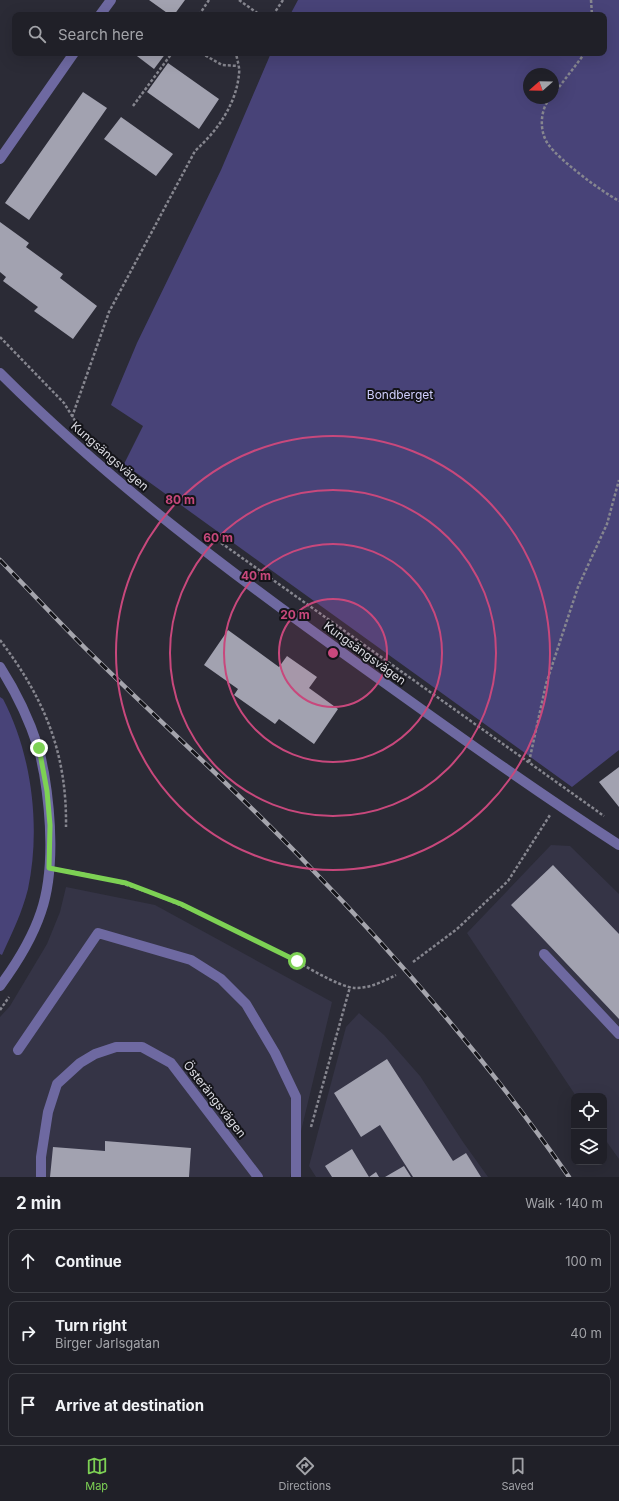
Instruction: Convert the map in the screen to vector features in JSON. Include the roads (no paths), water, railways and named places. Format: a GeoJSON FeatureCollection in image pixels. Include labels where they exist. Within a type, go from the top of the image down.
{"type":"FeatureCollection","features":[{"type":"Feature","properties":{"kind":"street"},"geometry":{"type":"LineString","coordinates":[[102,12],[107,1]]}},
{"type":"Feature","properties":{"kind":"street"},"geometry":{"type":"LineString","coordinates":[[0,159],[72,56]]}},
{"type":"Feature","properties":{"kind":"street","name":"Kungsängsvägen"},"geometry":{"type":"LineString","coordinates":[[0,373],[36,409],[113,478],[280,609],[557,805],[619,845]]}},
{"type":"Feature","properties":{"kind":"street"},"geometry":{"type":"LineString","coordinates":[[0,668],[3,680],[18,697],[39,748],[47,791],[50,825],[49,868],[41,912],[20,960],[0,986]]}},
{"type":"Feature","properties":{"kind":"street"},"geometry":{"type":"LineString","coordinates":[[18,1050],[98,933],[191,960],[221,979],[246,1004],[275,1053],[296,1097],[296,1177]]}},
{"type":"Feature","properties":{"kind":"street"},"geometry":{"type":"LineString","coordinates":[[544,954],[619,1034]]}},
{"type":"Feature","properties":{"kind":"street","name":"Österängsvägen"},"geometry":{"type":"LineString","coordinates":[[41,1177],[41,1157],[48,1112],[57,1084],[80,1063],[95,1054],[116,1047],[142,1047],[171,1063],[258,1177]]}},
{"type":"Feature","properties":{"kind":"railway"},"geometry":{"type":"LineString","coordinates":[[0,560],[85,648],[279,835],[341,900],[410,976],[477,1054],[569,1177]]}},
{"type":"Feature","properties":{"kind":"park label","name":"Bondberget"},"geometry":{"type":"Point","coordinates":[400,394]}}]}
